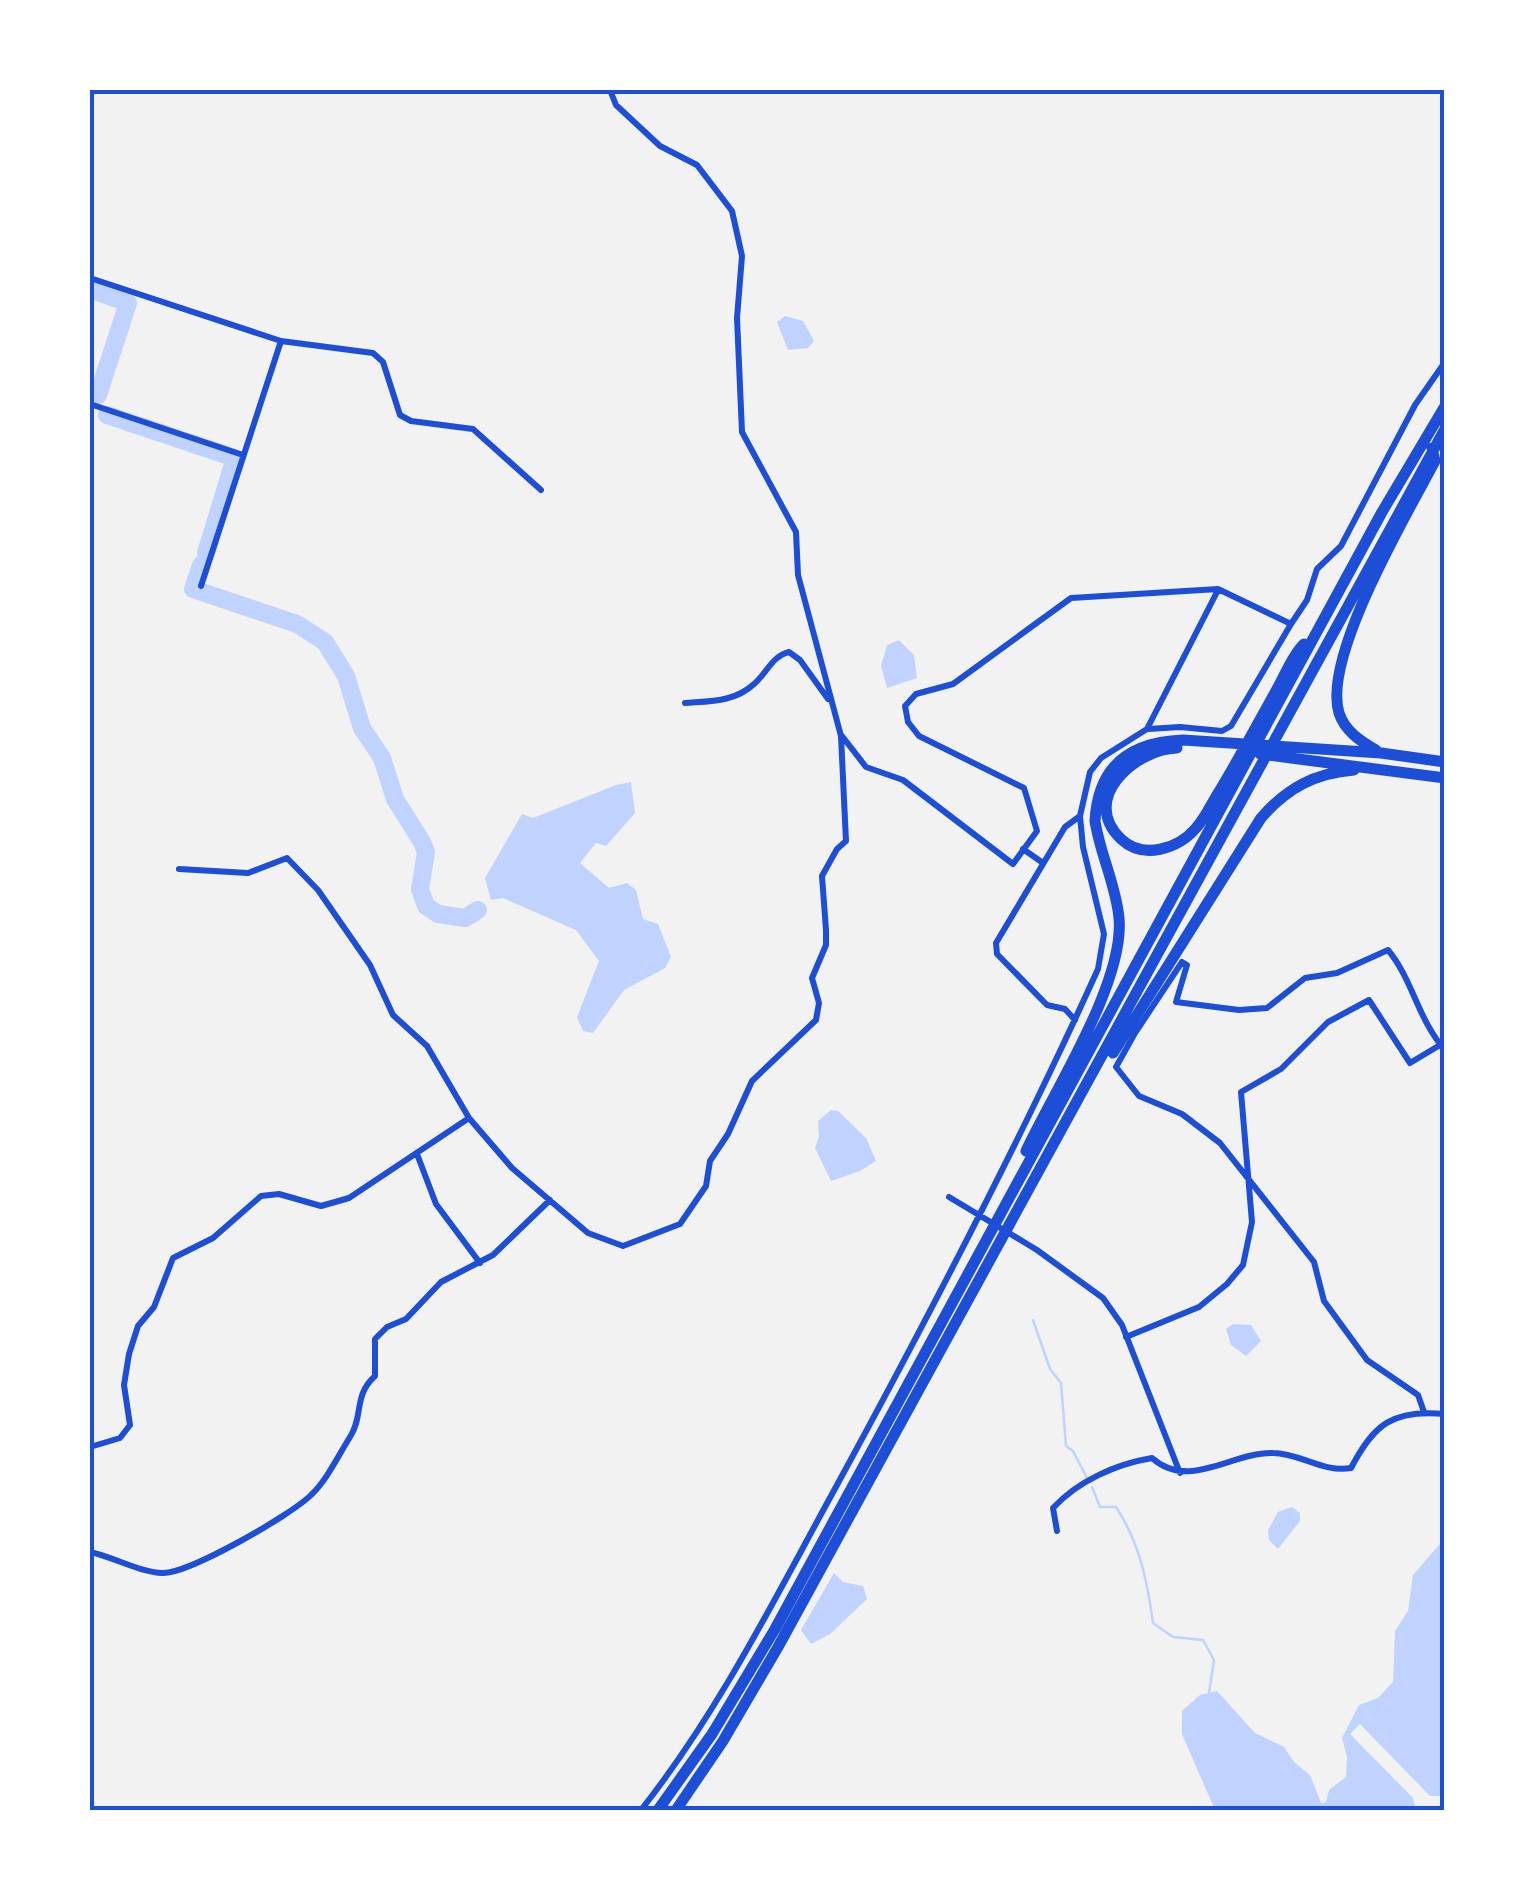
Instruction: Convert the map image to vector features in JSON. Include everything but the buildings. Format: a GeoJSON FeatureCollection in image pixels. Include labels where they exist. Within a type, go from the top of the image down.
{"type":"FeatureCollection","features":[{"type":"Feature","properties":{"kind":"highway"},"geometry":{"type":"LineString","coordinates":[[658,1810],[712,1734],[774,1628],[1261,727],[1445,406]]}},
{"type":"Feature","properties":{"kind":"highway"},"geometry":{"type":"LineString","coordinates":[[676,1810],[723,1742],[778,1647],[1445,429]]}},
{"type":"Feature","properties":{"kind":"highway"},"geometry":{"type":"LineString","coordinates":[[1381,752],[1349,732],[1339,714],[1337,677],[1366,598],[1434,461],[1432,448]]}},
{"type":"Feature","properties":{"kind":"highway"},"geometry":{"type":"LineString","coordinates":[[1018,1178],[1017,1169],[1073,1060],[1117,954],[1119,917],[1096,821],[1098,798],[1111,769],[1132,752],[1156,741],[1381,752],[1445,762]]}},
{"type":"Feature","properties":{"kind":"highway"},"geometry":{"type":"LineString","coordinates":[[1239,768],[1198,826],[1176,844],[1165,849],[1140,850],[1129,846],[1112,829],[1106,813],[1109,793],[1118,776],[1132,762],[1167,748],[1232,751],[1445,778]]}},
{"type":"Feature","properties":{"kind":"highway"},"geometry":{"type":"LineString","coordinates":[[997,1249],[1009,1240],[1126,1028],[1261,818],[1288,790],[1307,780],[1329,773],[1373,769]]}},
{"type":"Feature","properties":{"kind":"street"},"geometry":{"type":"LineString","coordinates":[[179,869],[248,872],[287,858],[318,890],[370,965],[393,1016],[428,1046],[469,1118],[512,1168],[588,1232],[622,1246],[680,1224],[706,1186],[710,1161],[728,1134],[752,1081],[816,1020],[819,1003],[812,978],[826,945],[822,876],[836,849],[846,840],[842,736],[798,576],[796,532],[742,432],[737,318],[742,256],[732,211],[696,164],[660,146],[616,106],[610,90]]}},
{"type":"Feature","properties":{"kind":"street"},"geometry":{"type":"LineString","coordinates":[[90,278],[280,341],[374,353],[383,362],[400,415],[410,421],[473,430],[541,490]]}},
{"type":"Feature","properties":{"kind":"street"},"geometry":{"type":"LineString","coordinates":[[200,586],[280,341]]}},
{"type":"Feature","properties":{"kind":"street"},"geometry":{"type":"LineString","coordinates":[[641,1810],[673,1770],[735,1672],[911,1349],[1076,1020],[1098,969],[1104,934],[1083,847],[1080,816],[1090,772],[1101,758],[1147,729],[1222,730],[1231,726],[1307,600],[1317,569],[1342,546],[1414,405],[1445,362]]}},
{"type":"Feature","properties":{"kind":"street"},"geometry":{"type":"LineString","coordinates":[[90,404],[243,455]]}},
{"type":"Feature","properties":{"kind":"street"},"geometry":{"type":"LineString","coordinates":[[842,736],[866,767],[903,780],[1013,864],[1037,831],[1024,788],[919,736],[908,722],[905,706],[916,694],[954,684],[1072,598],[1218,589],[1291,624]]}},
{"type":"Feature","properties":{"kind":"street"},"geometry":{"type":"LineString","coordinates":[[1147,729],[1218,589]]}},
{"type":"Feature","properties":{"kind":"street"},"geometry":{"type":"LineString","coordinates":[[685,703],[737,696],[754,685],[780,654],[789,652],[800,660],[832,704]]}},
{"type":"Feature","properties":{"kind":"street"},"geometry":{"type":"LineString","coordinates":[[1076,1020],[1065,1010],[1047,1005],[996,954],[996,943],[1065,827],[1080,816]]}},
{"type":"Feature","properties":{"kind":"street"},"geometry":{"type":"LineString","coordinates":[[1023,849],[1043,863]]}},
{"type":"Feature","properties":{"kind":"street"},"geometry":{"type":"LineString","coordinates":[[1126,1337],[1199,1307],[1243,1265],[1252,1222],[1246,1178],[1240,1092],[1281,1070],[1328,1022],[1369,1000],[1410,1063],[1442,1047],[1423,1022],[1397,960],[1388,950],[1336,973],[1306,978],[1267,1008],[1239,1010],[1176,1002],[1187,965],[1182,962],[1116,1067],[1140,1096],[1182,1114],[1220,1144],[1246,1178],[1314,1262],[1324,1301],[1367,1360],[1418,1394],[1424,1412]]}},
{"type":"Feature","properties":{"kind":"street"},"geometry":{"type":"LineString","coordinates":[[90,1447],[120,1438],[130,1425],[124,1385],[129,1354],[138,1326],[154,1308],[173,1258],[213,1238],[261,1196],[279,1194],[321,1206],[349,1198],[469,1118]]}},
{"type":"Feature","properties":{"kind":"street"},"geometry":{"type":"LineString","coordinates":[[416,1154],[436,1204],[480,1263]]}},
{"type":"Feature","properties":{"kind":"street"},"geometry":{"type":"LineString","coordinates":[[949,1197],[1037,1250],[1102,1298],[1126,1337],[1180,1474]]}},
{"type":"Feature","properties":{"kind":"street"},"geometry":{"type":"LineString","coordinates":[[90,1552],[146,1571],[169,1573],[262,1530],[313,1494],[354,1431],[363,1388],[376,1376],[375,1339],[387,1327],[406,1319],[441,1282],[493,1254],[550,1200]]}},
{"type":"Feature","properties":{"kind":"street"},"geometry":{"type":"LineString","coordinates":[[1057,1531],[1053,1508],[1064,1497],[1120,1464],[1152,1458],[1180,1474],[1274,1453],[1337,1470],[1351,1468],[1367,1437],[1386,1421],[1424,1412],[1445,1414]]}},
{"type":"Feature","properties":{"kind":"water"},"geometry":{"type":"Polygon","coordinates":[[[785,316],[803,321],[814,341],[808,348],[788,350],[777,322],[785,316]]]}},
{"type":"Feature","properties":{"kind":"water"},"geometry":{"type":"Polygon","coordinates":[[[899,640],[914,655],[917,678],[887,688],[881,666],[887,645],[899,640]]]}},
{"type":"Feature","properties":{"kind":"water"},"geometry":{"type":"Polygon","coordinates":[[[631,782],[635,813],[606,846],[596,843],[580,863],[609,888],[627,883],[636,890],[643,919],[658,924],[671,957],[665,968],[624,990],[593,1033],[583,1031],[577,1017],[599,961],[576,930],[503,898],[491,900],[485,878],[522,814],[533,818],[631,782]]]}},
{"type":"Feature","properties":{"kind":"water"},"geometry":{"type":"Polygon","coordinates":[[[831,1110],[838,1111],[866,1138],[876,1161],[831,1181],[815,1148],[818,1121],[831,1110]]]}},
{"type":"Feature","properties":{"kind":"water"},"geometry":{"type":"Polygon","coordinates":[[[1233,1324],[1251,1325],[1261,1341],[1246,1356],[1231,1345],[1226,1329],[1233,1324]]]}},
{"type":"Feature","properties":{"kind":"water"},"geometry":{"type":"Polygon","coordinates":[[[1292,1507],[1300,1513],[1300,1521],[1278,1549],[1269,1540],[1268,1530],[1278,1512],[1292,1507]]]}},
{"type":"Feature","properties":{"kind":"water"},"geometry":{"type":"Polygon","coordinates":[[[1445,1538],[1442,1796],[1430,1796],[1360,1724],[1350,1734],[1413,1798],[1416,1810],[1215,1810],[1182,1734],[1182,1711],[1200,1695],[1217,1691],[1255,1733],[1284,1747],[1310,1775],[1321,1803],[1326,1802],[1329,1790],[1346,1777],[1347,1757],[1342,1738],[1359,1705],[1378,1698],[1393,1682],[1395,1631],[1408,1611],[1413,1575],[1445,1538]]]}},
{"type":"Feature","properties":{"kind":"water"},"geometry":{"type":"Polygon","coordinates":[[[834,1573],[843,1582],[863,1586],[867,1599],[830,1634],[811,1644],[801,1630],[834,1573]]]}},
{"type":"Feature","properties":{"kind":"waterway"},"geometry":{"type":"LineString","coordinates":[[90,289],[128,303],[98,395]]}},
{"type":"Feature","properties":{"kind":"waterway"},"geometry":{"type":"LineString","coordinates":[[107,415],[235,458],[206,553]]}},
{"type":"Feature","properties":{"kind":"waterway"},"geometry":{"type":"LineString","coordinates":[[201,565],[193,589],[297,624],[325,642],[346,676],[362,728],[382,758],[395,799],[426,852],[420,889],[426,906],[438,914],[465,918],[478,910]]}},
{"type":"Feature","properties":{"kind":"waterway"},"geometry":{"type":"LineString","coordinates":[[1033,1320],[1050,1369],[1061,1383],[1066,1446],[1073,1451],[1087,1478]]}},
{"type":"Feature","properties":{"kind":"waterway"},"geometry":{"type":"LineString","coordinates":[[1092,1487],[1100,1507],[1116,1507],[1131,1535],[1145,1577],[1153,1623],[1173,1637],[1203,1640],[1214,1660],[1209,1693]]}}]}
